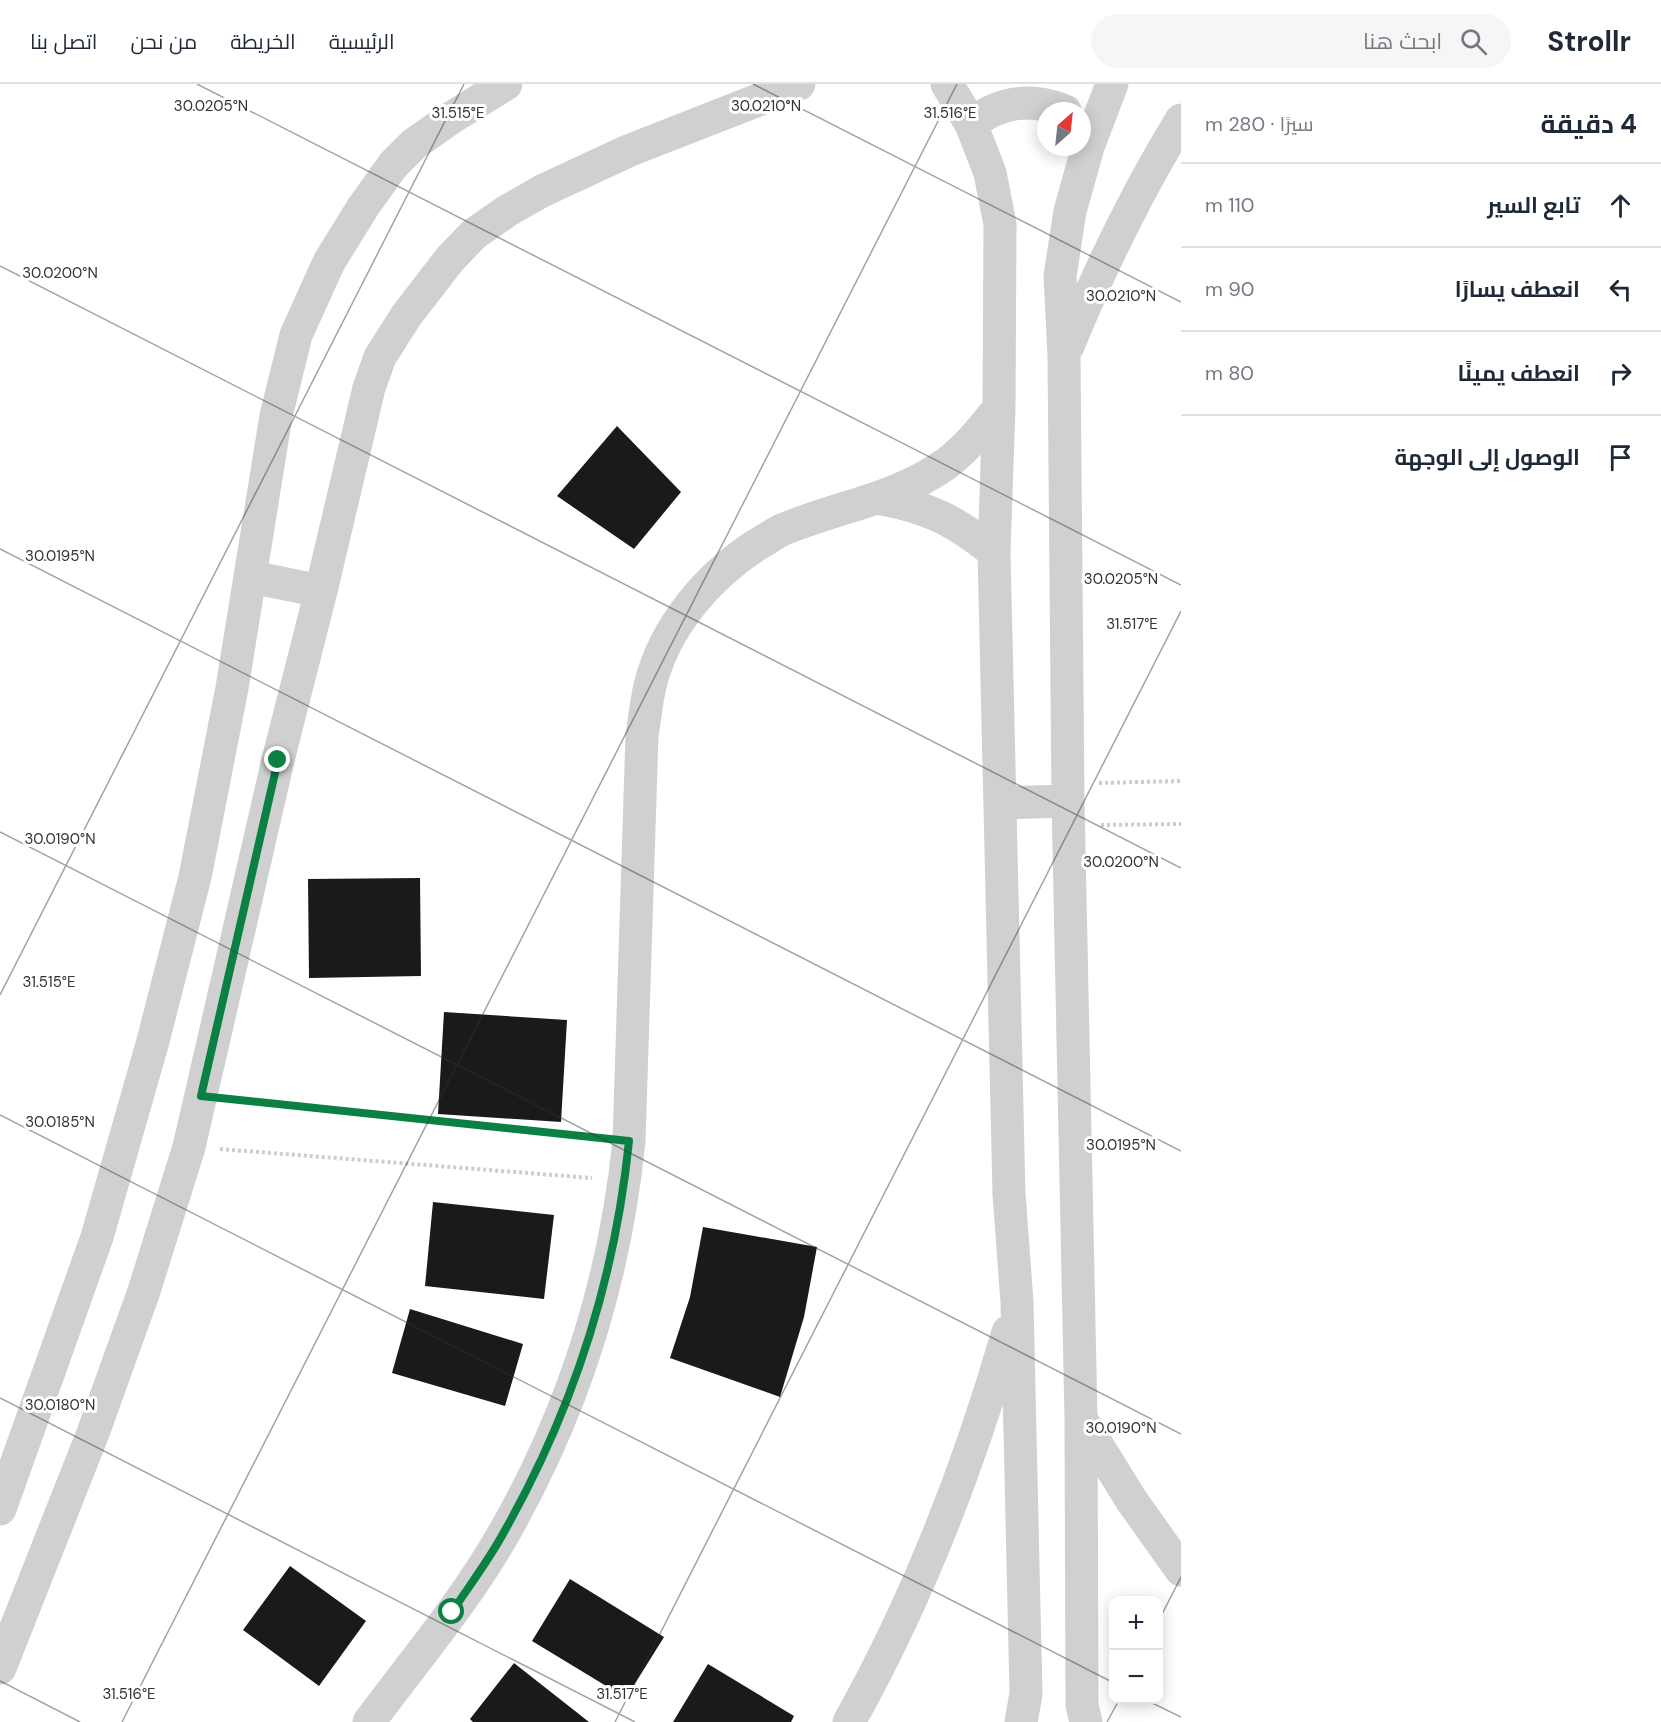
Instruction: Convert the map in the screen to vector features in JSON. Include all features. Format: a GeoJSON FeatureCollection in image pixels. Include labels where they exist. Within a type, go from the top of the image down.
{"type":"FeatureCollection","features":[{"type":"Feature","properties":{"kind":"street"},"geometry":{"type":"LineString","coordinates":[[0,1509],[97,1237],[153,1041],[195,877],[232,688],[276,416],[296,335],[329,262],[378,185],[414,144],[506,84]]}},
{"type":"Feature","properties":{"kind":"street"},"geometry":{"type":"LineString","coordinates":[[0,1668],[93,1433],[144,1291],[189,1147],[278,760],[369,388],[380,357],[406,316],[450,259],[474,234],[507,211],[542,191],[628,152],[799,84]]}},
{"type":"Feature","properties":{"kind":"street"},"geometry":{"type":"LineString","coordinates":[[947,84],[971,124],[990,173],[1000,224],[999,408],[994,552],[1009,1194],[1017,1302],[1026,1694],[1021,1722]]}},
{"type":"Feature","properties":{"kind":"street"},"geometry":{"type":"LineString","coordinates":[[1091,121],[1112,84]]}},
{"type":"Feature","properties":{"kind":"street"},"geometry":{"type":"LineString","coordinates":[[971,124],[992,110],[1017,103],[1037,103]]}},
{"type":"Feature","properties":{"kind":"street"},"geometry":{"type":"LineString","coordinates":[[1064,356],[1094,284],[1128,215],[1181,120]]}},
{"type":"Feature","properties":{"kind":"street"},"geometry":{"type":"LineString","coordinates":[[1081,156],[1060,276],[1064,356],[1069,803],[1081,1418],[1082,1705],[1086,1722]]}},
{"type":"Feature","properties":{"kind":"street"},"geometry":{"type":"LineString","coordinates":[[369,1722],[452,1612],[503,1534],[547,1450],[582,1363],[608,1274],[625,1181],[629,1141],[642,735],[650,684],[669,636],[699,594],[736,558],[780,531],[913,484],[946,463],[975,438],[999,408]]}},
{"type":"Feature","properties":{"kind":"street"},"geometry":{"type":"LineString","coordinates":[[877,498],[909,504],[940,515],[968,531],[994,552]]}},
{"type":"Feature","properties":{"kind":"street"},"geometry":{"type":"LineString","coordinates":[[251,577],[321,591]]}},
{"type":"Feature","properties":{"kind":"street"},"geometry":{"type":"LineString","coordinates":[[1000,803],[1069,803]]}},
{"type":"Feature","properties":{"kind":"street"},"geometry":{"type":"LineString","coordinates":[[849,1722],[904,1613],[947,1515],[984,1415],[1017,1302]]}},
{"type":"Feature","properties":{"kind":"street"},"geometry":{"type":"LineString","coordinates":[[1081,1418],[1132,1501],[1181,1570]]}},
{"type":"Feature","properties":{"kind":"path"},"geometry":{"type":"LineString","coordinates":[[1069,803],[1181,781]]}},
{"type":"Feature","properties":{"kind":"path"},"geometry":{"type":"LineString","coordinates":[[1069,803],[1181,824]]}},
{"type":"Feature","properties":{"kind":"path"},"geometry":{"type":"LineString","coordinates":[[201,1096],[629,1141]]}},
{"type":"Feature","properties":{"kind":"path"},"geometry":{"type":"LineString","coordinates":[[189,1147],[625,1181]]}},
{"type":"Feature","properties":{"kind":"building"},"geometry":{"type":"Polygon","coordinates":[[[617,426],[681,492],[634,549],[557,496],[617,426]]]}},
{"type":"Feature","properties":{"kind":"building"},"geometry":{"type":"Polygon","coordinates":[[[420,878],[421,976],[309,978],[308,879],[420,878]]]}},
{"type":"Feature","properties":{"kind":"building"},"geometry":{"type":"Polygon","coordinates":[[[444,1012],[567,1020],[561,1122],[438,1114],[444,1012]]]}},
{"type":"Feature","properties":{"kind":"building"},"geometry":{"type":"Polygon","coordinates":[[[433,1202],[554,1215],[544,1299],[425,1286],[433,1202]]]}},
{"type":"Feature","properties":{"kind":"building"},"geometry":{"type":"Polygon","coordinates":[[[703,1227],[817,1247],[804,1317],[780,1397],[670,1358],[690,1297],[703,1227]]]}},
{"type":"Feature","properties":{"kind":"building"},"geometry":{"type":"Polygon","coordinates":[[[410,1309],[523,1344],[505,1406],[392,1373],[410,1309]]]}},
{"type":"Feature","properties":{"kind":"building"},"geometry":{"type":"Polygon","coordinates":[[[290,1566],[366,1621],[319,1686],[243,1630],[290,1566]]]}},
{"type":"Feature","properties":{"kind":"building"},"geometry":{"type":"Polygon","coordinates":[[[570,1579],[664,1637],[626,1698],[532,1641],[570,1579]]]}},
{"type":"Feature","properties":{"kind":"building"},"geometry":{"type":"Polygon","coordinates":[[[514,1663],[589,1722],[473,1722],[470,1719],[514,1663]]]}},
{"type":"Feature","properties":{"kind":"building"},"geometry":{"type":"Polygon","coordinates":[[[708,1664],[794,1716],[791,1722],[673,1722],[708,1664]]]}},
{"type":"Feature","properties":{"kind":"route"},"geometry":{"type":"LineString","coordinates":[[278,760],[201,1096],[629,1141],[625,1181],[608,1274],[582,1363],[547,1450],[503,1534],[452,1612]]}}]}
